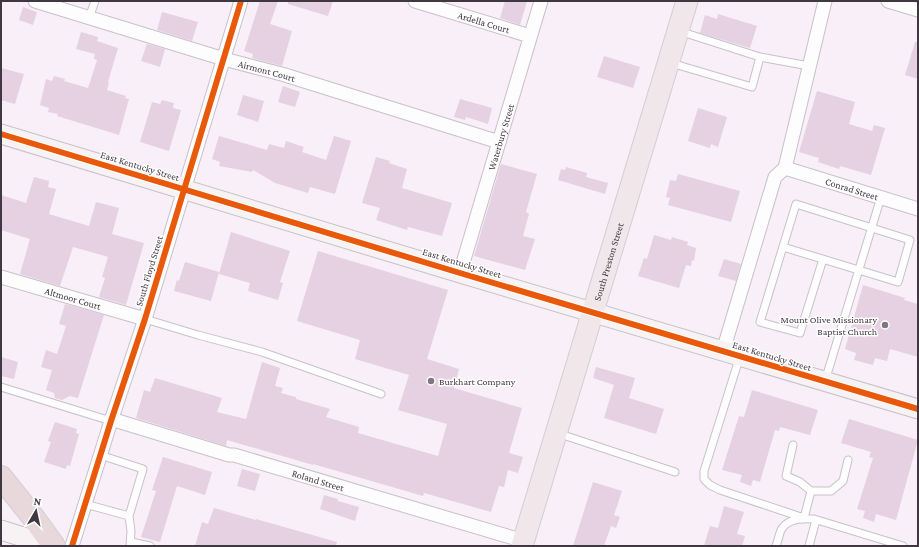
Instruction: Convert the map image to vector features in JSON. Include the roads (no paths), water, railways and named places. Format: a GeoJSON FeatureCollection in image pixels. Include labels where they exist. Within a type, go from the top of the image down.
{"type":"FeatureCollection","features":[{"type":"Feature","properties":{"kind":"highway"},"geometry":{"type":"LineString","coordinates":[[1,477],[33,516],[53,546]]}},
{"type":"Feature","properties":{"kind":"main road","name":"South Preston Street"},"geometry":{"type":"LineString","coordinates":[[523,543],[687,1]]}},
{"type":"Feature","properties":{"kind":"street","name":"Airmont Court"},"geometry":{"type":"LineString","coordinates":[[35,1],[285,75],[499,142]]}},
{"type":"Feature","properties":{"kind":"street","name":"South Floyd Street"},"geometry":{"type":"LineString","coordinates":[[72,546],[111,420],[145,319],[241,1]]}},
{"type":"Feature","properties":{"kind":"street","name":"Ardella Court"},"geometry":{"type":"LineString","coordinates":[[415,1],[530,36]]}},
{"type":"Feature","properties":{"kind":"street","name":"Waterbury Street"},"geometry":{"type":"LineString","coordinates":[[460,273],[541,1]]}},
{"type":"Feature","properties":{"kind":"street"},"geometry":{"type":"LineString","coordinates":[[732,354],[775,177],[785,168],[825,1]]}},
{"type":"Feature","properties":{"kind":"street"},"geometry":{"type":"LineString","coordinates":[[888,1],[918,10]]}},
{"type":"Feature","properties":{"kind":"street","name":"East Kentucky Street"},"geometry":{"type":"LineString","coordinates":[[1,134],[593,313],[918,409]]}},
{"type":"Feature","properties":{"kind":"street","name":"Conrad Street"},"geometry":{"type":"LineString","coordinates":[[785,168],[918,209]]}},
{"type":"Feature","properties":{"kind":"street","name":"Altmoor Court"},"geometry":{"type":"LineString","coordinates":[[1,276],[145,319]]}},
{"type":"Feature","properties":{"kind":"street","name":"Roland Street"},"geometry":{"type":"LineString","coordinates":[[111,420],[229,455],[234,455],[523,543]]}},
{"type":"Feature","properties":{"kind":"street"},"geometry":{"type":"LineString","coordinates":[[1,530],[53,546]]}},
{"type":"Feature","properties":{"kind":"lane"},"geometry":{"type":"LineString","coordinates":[[90,18],[95,1]]}},
{"type":"Feature","properties":{"kind":"lane"},"geometry":{"type":"LineString","coordinates":[[678,31],[760,57],[809,66]]}},
{"type":"Feature","properties":{"kind":"lane"},"geometry":{"type":"LineString","coordinates":[[668,62],[752,87],[760,57]]}},
{"type":"Feature","properties":{"kind":"lane"},"geometry":{"type":"LineString","coordinates":[[825,382],[881,197]]}},
{"type":"Feature","properties":{"kind":"lane"},"geometry":{"type":"LineString","coordinates":[[783,247],[823,259],[898,282],[910,240],[796,204],[760,322],[800,333],[823,259]]}},
{"type":"Feature","properties":{"kind":"lane"},"geometry":{"type":"LineString","coordinates":[[145,319],[262,352],[381,394]]}},
{"type":"Feature","properties":{"kind":"lane"},"geometry":{"type":"LineString","coordinates":[[732,354],[704,471],[704,479],[710,485],[720,490],[804,518],[816,520],[903,546]]}},
{"type":"Feature","properties":{"kind":"lane"},"geometry":{"type":"LineString","coordinates":[[1,386],[111,420]]}},
{"type":"Feature","properties":{"kind":"lane"},"geometry":{"type":"LineString","coordinates":[[557,433],[675,472]]}},
{"type":"Feature","properties":{"kind":"lane"},"geometry":{"type":"LineString","coordinates":[[793,444],[786,476],[800,482],[812,491],[832,491],[843,481],[848,460]]}},
{"type":"Feature","properties":{"kind":"lane"},"geometry":{"type":"LineString","coordinates":[[100,455],[143,469],[129,516],[130,544],[150,546]]}},
{"type":"Feature","properties":{"kind":"lane"},"geometry":{"type":"LineString","coordinates":[[804,518],[812,491]]}},
{"type":"Feature","properties":{"kind":"lane"},"geometry":{"type":"LineString","coordinates":[[85,504],[129,516]]}},
{"type":"Feature","properties":{"kind":"lane"},"geometry":{"type":"LineString","coordinates":[[776,546],[782,529],[792,520],[804,518]]}},
{"type":"Feature","properties":{"kind":"lane"},"geometry":{"type":"LineString","coordinates":[[809,546],[816,520]]}},
{"type":"Feature","properties":{"kind":"place","name":"Mount Olive Missionary Baptist Church"},"geometry":{"type":"Point","coordinates":[885,325]}},
{"type":"Feature","properties":{"kind":"place","name":"Burkhart Company"},"geometry":{"type":"Point","coordinates":[431,381]}}]}
